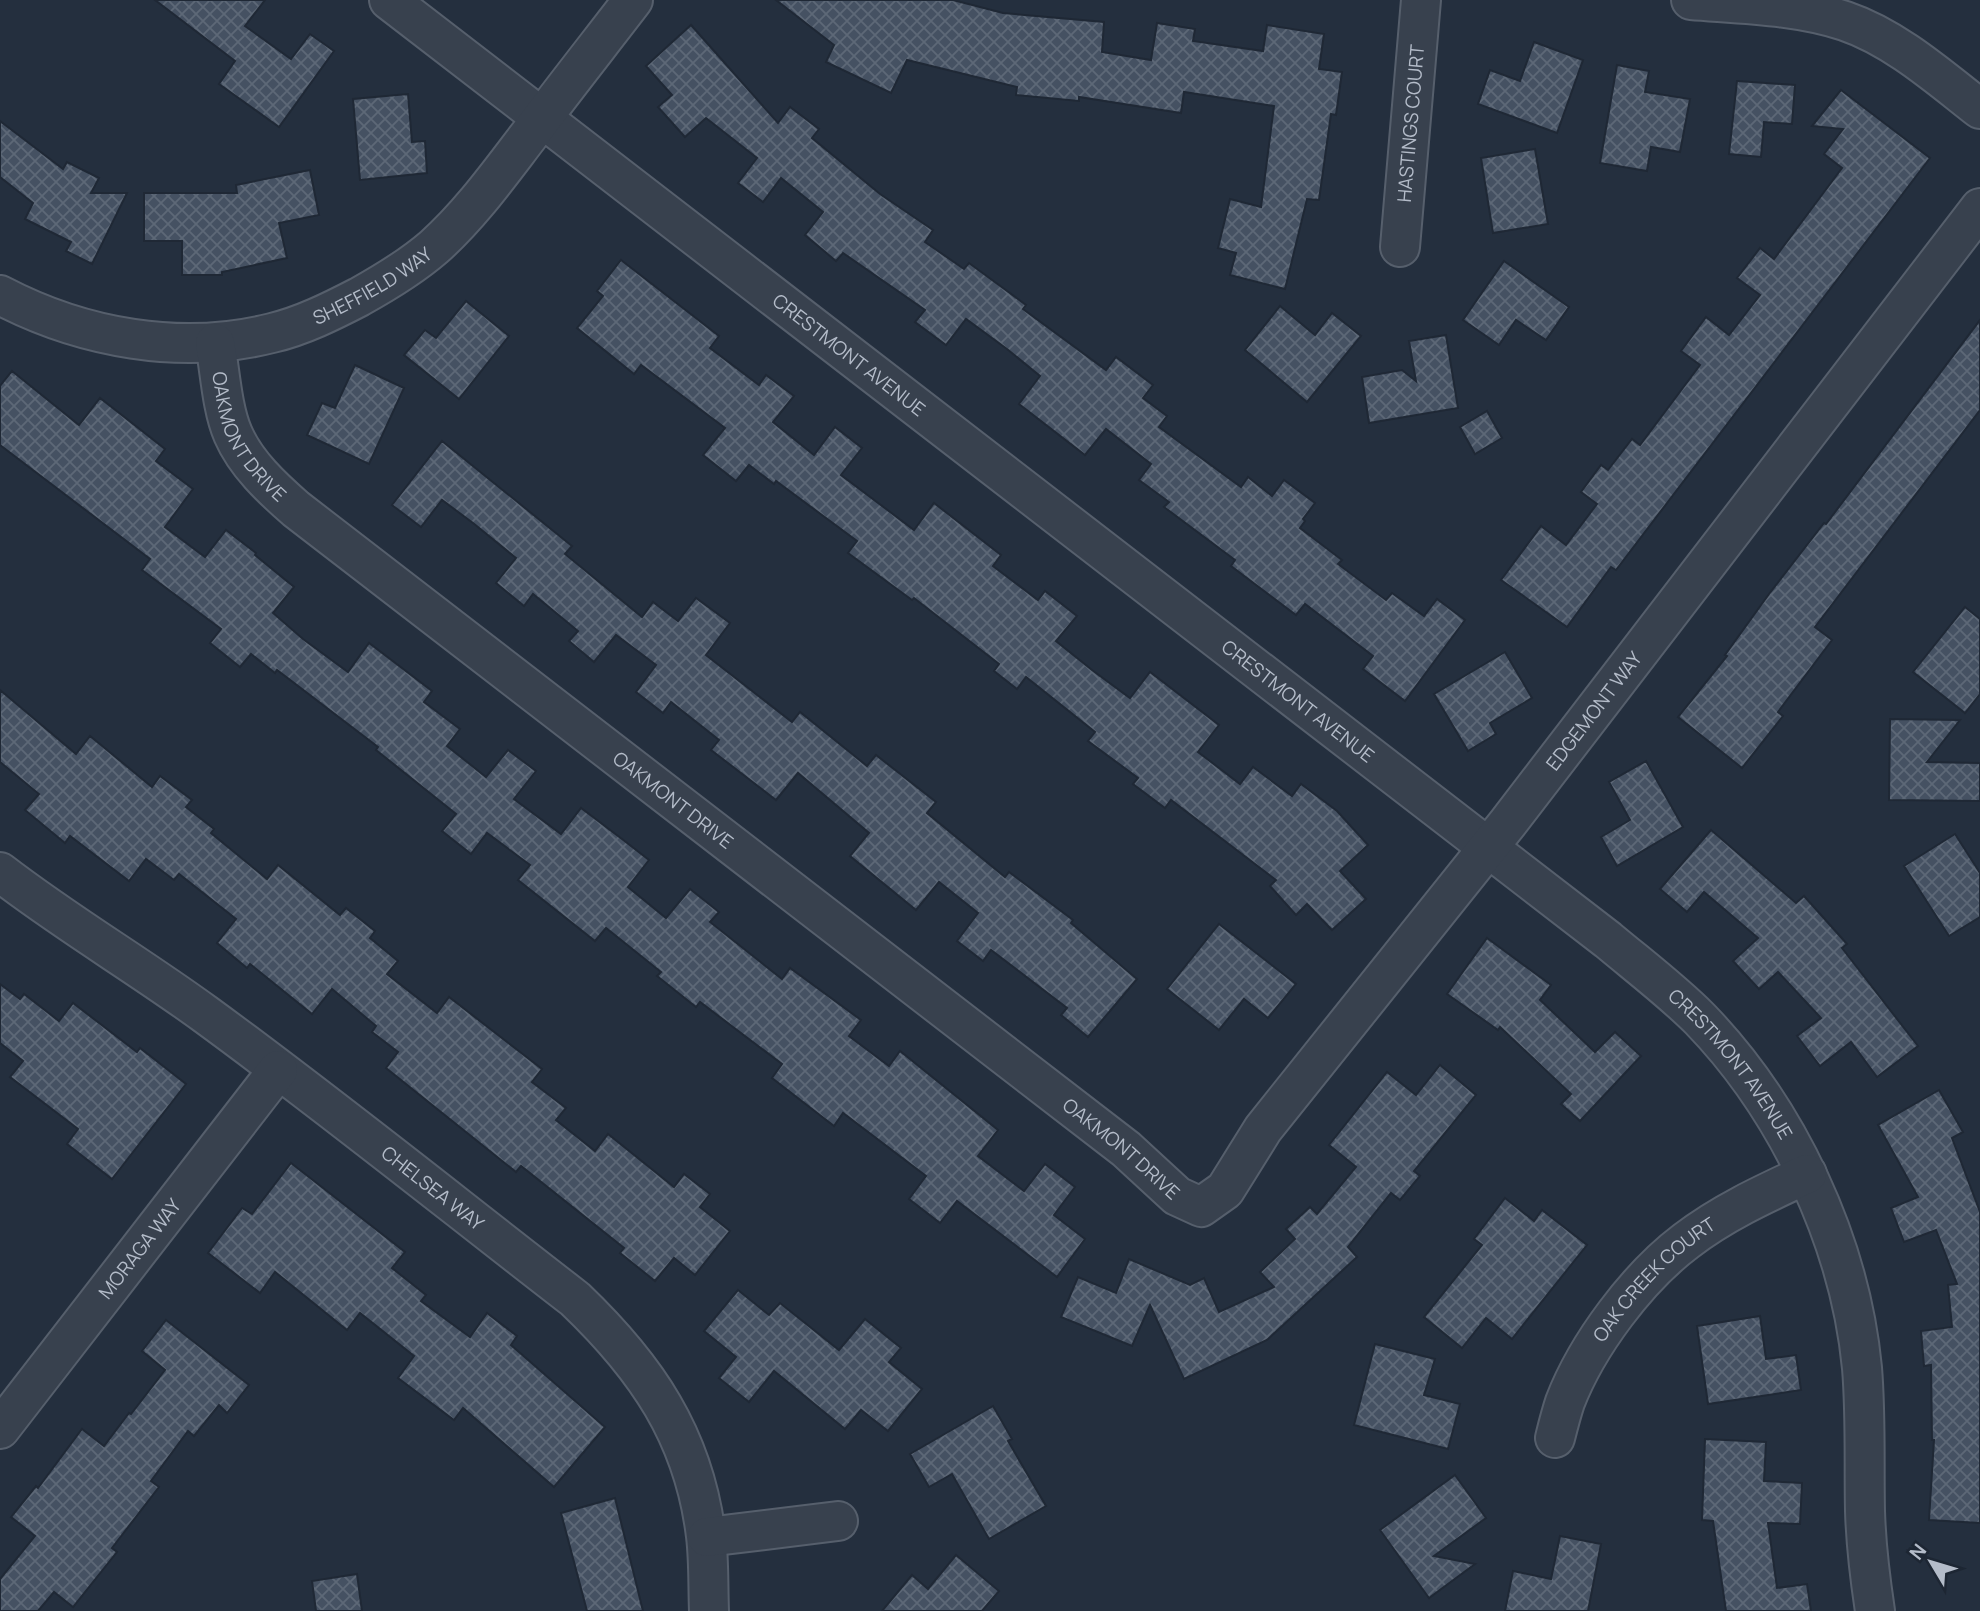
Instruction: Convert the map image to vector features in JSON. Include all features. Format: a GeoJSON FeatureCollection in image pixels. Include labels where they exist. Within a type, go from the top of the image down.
{"type":"FeatureCollection","features":[{"type":"Feature","properties":{"kind":"street","name":"CRESTMONT AVENUE"},"geometry":{"type":"LineString","coordinates":[[389,0],[1489,847],[1608,940],[1701,1021],[1751,1082],[1784,1133],[1807,1174],[1843,1268],[1855,1316],[1865,1415],[1867,1559],[1875,1611]]}},
{"type":"Feature","properties":{"kind":"street","name":"SHEFFIELD WAY"},"geometry":{"type":"LineString","coordinates":[[0,295],[27,309],[65,323],[109,335],[180,344],[215,343],[273,333],[333,311],[395,278],[434,247],[471,209],[633,0]]}},
{"type":"Feature","properties":{"kind":"street","name":"HASTINGS COURT"},"geometry":{"type":"LineString","coordinates":[[1399,247],[1420,0]]}},
{"type":"Feature","properties":{"kind":"street"},"geometry":{"type":"LineString","coordinates":[[1691,0],[1764,6],[1846,22],[1884,40],[1980,108]]}},
{"type":"Feature","properties":{"kind":"street","name":"EDGEMONT WAY"},"geometry":{"type":"LineString","coordinates":[[1201,1206],[1225,1190],[1263,1129],[1489,847],[1980,208]]}},
{"type":"Feature","properties":{"kind":"street","name":"OAKMONT DRIVE"},"geometry":{"type":"LineString","coordinates":[[215,343],[232,433],[250,462],[280,495],[1126,1149],[1177,1196],[1201,1206]]}},
{"type":"Feature","properties":{"kind":"street","name":"CHELSEA WAY"},"geometry":{"type":"LineString","coordinates":[[0,872],[80,930],[142,969],[278,1070],[575,1299],[612,1334],[642,1371],[670,1415],[696,1481],[706,1537],[709,1611]]}},
{"type":"Feature","properties":{"kind":"street","name":"MORAGA WAY"},"geometry":{"type":"LineString","coordinates":[[0,1429],[278,1070]]}},
{"type":"Feature","properties":{"kind":"street","name":"OAK CREEK COURT"},"geometry":{"type":"LineString","coordinates":[[1555,1438],[1565,1403],[1581,1367],[1606,1329],[1662,1261],[1687,1240],[1720,1219],[1765,1193],[1807,1174]]}},
{"type":"Feature","properties":{"kind":"street"},"geometry":{"type":"LineString","coordinates":[[706,1537],[838,1521]]}},
{"type":"Feature","properties":{"kind":"building"},"geometry":{"type":"Polygon","coordinates":[[[155,0],[265,0],[245,26],[291,59],[310,34],[334,51],[279,127],[219,84],[235,61],[155,0]]]}},
{"type":"Feature","properties":{"kind":"building"},"geometry":{"type":"Polygon","coordinates":[[[776,0],[953,0],[1003,13],[1104,22],[1102,52],[1151,60],[1157,23],[1195,29],[1193,41],[1263,51],[1267,25],[1324,34],[1319,69],[1342,72],[1336,115],[1331,114],[1319,200],[1307,199],[1285,289],[1230,275],[1236,253],[1218,248],[1230,199],[1261,207],[1274,106],[1184,92],[1181,113],[1079,97],[1079,101],[1016,95],[1017,87],[907,60],[891,93],[826,62],[834,45],[776,0]]]}},
{"type":"Feature","properties":{"kind":"building"},"geometry":{"type":"Polygon","coordinates":[[[691,25],[778,123],[790,107],[819,129],[812,138],[880,194],[933,230],[925,242],[964,269],[969,263],[1026,305],[1023,309],[1106,370],[1116,357],[1153,385],[1143,398],[1167,416],[1159,427],[1241,487],[1248,477],[1272,496],[1284,480],[1315,503],[1300,528],[1342,560],[1338,564],[1386,600],[1392,593],[1424,616],[1437,599],[1465,620],[1405,701],[1363,669],[1373,656],[1305,604],[1296,615],[1231,566],[1235,560],[1164,507],[1169,502],[1139,480],[1151,464],[1106,429],[1085,455],[1019,404],[1040,376],[1007,349],[966,319],[946,345],[915,322],[925,310],[843,253],[836,261],[805,235],[823,212],[781,178],[763,202],[738,183],[757,158],[706,118],[685,137],[658,107],[672,95],[646,66],[691,25]]]}},
{"type":"Feature","properties":{"kind":"building"},"geometry":{"type":"Polygon","coordinates":[[[1534,42],[1583,60],[1557,133],[1478,104],[1490,70],[1520,81],[1534,42]]]}},
{"type":"Feature","properties":{"kind":"building"},"geometry":{"type":"Polygon","coordinates":[[[1617,65],[1649,71],[1645,92],[1690,99],[1680,152],[1651,147],[1647,171],[1600,163],[1617,65]]]}},
{"type":"Feature","properties":{"kind":"building"},"geometry":{"type":"Polygon","coordinates":[[[1737,81],[1795,85],[1792,124],[1764,122],[1761,157],[1729,154],[1737,81]]]}},
{"type":"Feature","properties":{"kind":"building"},"geometry":{"type":"Polygon","coordinates":[[[1841,90],[1930,158],[1616,570],[1611,567],[1567,627],[1501,580],[1541,526],[1566,545],[1597,504],[1581,492],[1601,465],[1608,470],[1632,439],[1640,445],[1700,365],[1681,351],[1706,317],[1729,335],[1760,295],[1737,278],[1760,248],[1774,259],[1842,168],[1824,154],[1843,129],[1812,126],[1841,90]]]}},
{"type":"Feature","properties":{"kind":"building"},"geometry":{"type":"Polygon","coordinates":[[[408,94],[412,142],[425,141],[427,173],[360,180],[353,99],[408,94]]]}},
{"type":"Feature","properties":{"kind":"building"},"geometry":{"type":"Polygon","coordinates":[[[0,121],[63,169],[67,162],[99,178],[91,193],[127,193],[92,264],[66,251],[71,242],[25,219],[33,203],[0,177],[0,121]]]}},
{"type":"Feature","properties":{"kind":"building"},"geometry":{"type":"Polygon","coordinates":[[[1535,149],[1548,224],[1493,233],[1481,158],[1535,149]]]}},
{"type":"Feature","properties":{"kind":"building"},"geometry":{"type":"Polygon","coordinates":[[[310,170],[319,215],[279,223],[287,258],[222,272],[222,275],[182,275],[182,241],[144,241],[144,193],[237,193],[236,185],[310,170]]]}},
{"type":"Feature","properties":{"kind":"building"},"geometry":{"type":"Polygon","coordinates":[[[621,260],[719,336],[710,348],[759,385],[766,375],[794,396],[773,422],[814,455],[835,427],[862,448],[841,475],[914,530],[934,503],[1001,555],[993,566],[1038,600],[1045,591],[1077,616],[1056,641],[1092,670],[1130,698],[1150,672],[1219,725],[1198,752],[1240,784],[1253,767],[1292,796],[1301,784],[1337,811],[1368,845],[1340,871],[1366,899],[1332,930],[1307,904],[1296,915],[1270,886],[1276,880],[1171,800],[1165,808],[1133,784],[1138,778],[1088,741],[1095,732],[1026,677],[1017,689],[994,671],[999,664],[914,598],[912,600],[848,553],[857,541],[776,481],[774,484],[749,465],[736,481],[703,455],[725,428],[641,365],[634,374],[577,328],[603,296],[597,291],[621,260]]]}},
{"type":"Feature","properties":{"kind":"building"},"geometry":{"type":"Polygon","coordinates":[[[1504,261],[1569,307],[1546,340],[1516,320],[1499,345],[1463,320],[1504,261]]]}},
{"type":"Feature","properties":{"kind":"building"},"geometry":{"type":"Polygon","coordinates":[[[466,301],[509,336],[459,399],[404,355],[425,330],[436,338],[466,301]]]}},
{"type":"Feature","properties":{"kind":"building"},"geometry":{"type":"Polygon","coordinates":[[[1280,306],[1315,335],[1332,313],[1361,336],[1307,402],[1245,350],[1280,306]]]}},
{"type":"Feature","properties":{"kind":"building"},"geometry":{"type":"Polygon","coordinates":[[[1980,320],[1980,410],[1815,627],[1832,640],[1778,712],[1783,716],[1742,768],[1678,717],[1980,320]]]}},
{"type":"Feature","properties":{"kind":"building"},"geometry":{"type":"Polygon","coordinates":[[[1446,335],[1458,408],[1369,423],[1362,377],[1402,370],[1416,381],[1409,341],[1446,335]]]}},
{"type":"Feature","properties":{"kind":"building"},"geometry":{"type":"Polygon","coordinates":[[[355,365],[404,388],[369,464],[307,435],[322,403],[335,408],[355,365]]]}},
{"type":"Feature","properties":{"kind":"building"},"geometry":{"type":"Polygon","coordinates":[[[12,371],[79,425],[100,398],[165,449],[156,461],[193,489],[165,527],[205,557],[226,530],[256,553],[255,555],[294,587],[273,613],[348,672],[369,643],[432,691],[424,702],[460,729],[447,746],[486,777],[508,750],[536,771],[514,799],[561,834],[581,808],[649,860],[628,887],[666,918],[690,889],[719,912],[710,922],[782,979],[790,968],[861,1020],[849,1036],[889,1066],[900,1051],[998,1130],[978,1156],[1024,1191],[1045,1164],[1075,1187],[1054,1215],[1085,1239],[1057,1277],[957,1201],[940,1223],[909,1199],[926,1176],[843,1113],[834,1126],[772,1078],[782,1064],[700,1002],[696,1007],[657,976],[661,972],[606,928],[595,941],[518,880],[530,865],[487,833],[471,854],[442,831],[456,814],[376,750],[378,747],[277,670],[275,673],[251,654],[240,667],[210,643],[221,629],[142,570],[150,559],[0,445],[0,386],[12,371]]]}},
{"type":"Feature","properties":{"kind":"building"},"geometry":{"type":"Polygon","coordinates":[[[1487,411],[1502,438],[1475,454],[1460,427],[1487,411]]]}},
{"type":"Feature","properties":{"kind":"building"},"geometry":{"type":"Polygon","coordinates":[[[442,441],[572,546],[565,554],[642,617],[653,602],[678,621],[696,598],[730,623],[706,655],[792,722],[800,712],[867,766],[876,755],[936,802],[927,813],[1005,877],[1009,872],[1073,920],[1071,923],[1137,979],[1088,1037],[1061,1015],[1067,1008],[991,950],[983,961],[957,941],[978,913],[939,882],[916,910],[850,856],[869,833],[798,773],[776,800],[711,750],[719,740],[671,702],[663,713],[636,692],[656,665],[616,635],[594,662],[569,641],[578,631],[533,594],[524,606],[496,583],[516,558],[473,523],[442,500],[421,527],[392,505],[442,441]]]}},
{"type":"Feature","properties":{"kind":"building"},"geometry":{"type":"Polygon","coordinates":[[[1965,607],[1980,619],[1980,694],[1965,713],[1913,672],[1965,607]]]}},
{"type":"Feature","properties":{"kind":"building"},"geometry":{"type":"Polygon","coordinates":[[[1505,652],[1532,698],[1490,723],[1496,734],[1468,751],[1434,694],[1505,652]]]}},
{"type":"Feature","properties":{"kind":"building"},"geometry":{"type":"Polygon","coordinates":[[[0,690],[76,754],[90,736],[152,787],[160,776],[192,800],[186,807],[214,829],[211,833],[267,879],[278,865],[340,915],[346,908],[375,931],[370,938],[398,961],[387,974],[437,1013],[449,997],[542,1069],[532,1082],[566,1108],[556,1120],[595,1151],[608,1134],[674,1187],[684,1174],[710,1194],[700,1207],[730,1231],[695,1275],[674,1258],[655,1281],[620,1253],[624,1248],[521,1166],[516,1172],[386,1068],[398,1052],[372,1032],[376,1026],[332,989],[312,1014],[250,964],[247,968],[217,943],[236,919],[179,874],[174,880],[146,859],[129,881],[70,836],[65,843],[25,810],[39,794],[0,762],[0,690]]]}},
{"type":"Feature","properties":{"kind":"building"},"geometry":{"type":"Polygon","coordinates":[[[1890,719],[1960,720],[1927,762],[1980,763],[1980,801],[1889,800],[1890,719]]]}},
{"type":"Feature","properties":{"kind":"building"},"geometry":{"type":"Polygon","coordinates":[[[1646,761],[1683,827],[1617,866],[1601,837],[1630,820],[1609,782],[1646,761]]]}},
{"type":"Feature","properties":{"kind":"building"},"geometry":{"type":"Polygon","coordinates":[[[1711,830],[1796,903],[1804,896],[1847,944],[1842,948],[1918,1046],[1877,1077],[1851,1042],[1820,1066],[1797,1036],[1821,1018],[1778,972],[1759,989],[1733,961],[1758,938],[1704,892],[1687,912],[1660,889],[1711,830]]]}},
{"type":"Feature","properties":{"kind":"building"},"geometry":{"type":"Polygon","coordinates":[[[1955,834],[1980,873],[1980,917],[1949,936],[1904,866],[1955,834]]]}},
{"type":"Feature","properties":{"kind":"building"},"geometry":{"type":"Polygon","coordinates":[[[1219,924],[1296,984],[1268,1018],[1244,999],[1219,1030],[1167,989],[1219,924]]]}},
{"type":"Feature","properties":{"kind":"building"},"geometry":{"type":"Polygon","coordinates":[[[1487,938],[1551,985],[1540,1000],[1595,1052],[1615,1032],[1641,1056],[1580,1121],[1561,1104],[1571,1094],[1500,1027],[1498,1030],[1447,994],[1487,938]]]}},
{"type":"Feature","properties":{"kind":"building"},"geometry":{"type":"Polygon","coordinates":[[[0,984],[20,999],[24,994],[59,1021],[73,1003],[137,1052],[140,1048],[186,1084],[112,1179],[67,1144],[78,1129],[10,1077],[23,1061],[0,1043],[0,984]]]}},
{"type":"Feature","properties":{"kind":"building"},"geometry":{"type":"Polygon","coordinates":[[[1440,1065],[1476,1095],[1414,1171],[1420,1176],[1400,1200],[1391,1193],[1348,1247],[1357,1257],[1267,1340],[1184,1379],[1150,1305],[1132,1346],[1061,1317],[1078,1277],[1116,1293],[1129,1259],[1190,1285],[1204,1278],[1219,1312],[1274,1287],[1260,1272],[1295,1239],[1286,1229],[1310,1207],[1317,1214],[1356,1167],[1329,1145],[1387,1072],[1416,1095],[1440,1065]]]}},
{"type":"Feature","properties":{"kind":"building"},"geometry":{"type":"Polygon","coordinates":[[[1939,1090],[1963,1132],[1952,1138],[1980,1212],[1980,1523],[1929,1520],[1934,1440],[1931,1365],[1924,1366],[1921,1331],[1952,1327],[1948,1285],[1957,1284],[1936,1230],[1904,1242],[1891,1208],[1918,1197],[1878,1125],[1939,1090]]]}},
{"type":"Feature","properties":{"kind":"building"},"geometry":{"type":"Polygon","coordinates":[[[291,1163],[405,1252],[392,1268],[426,1295],[421,1301],[470,1337],[487,1313],[517,1336],[511,1345],[605,1427],[554,1487],[463,1408],[454,1420],[398,1378],[414,1356],[360,1313],[347,1330],[275,1272],[260,1293],[208,1253],[242,1208],[252,1214],[291,1163]]]}},
{"type":"Feature","properties":{"kind":"building"},"geometry":{"type":"Polygon","coordinates":[[[1505,1198],[1534,1221],[1542,1210],[1587,1245],[1512,1339],[1486,1318],[1462,1348],[1424,1317],[1482,1245],[1474,1239],[1505,1198]]]}},
{"type":"Feature","properties":{"kind":"building"},"geometry":{"type":"Polygon","coordinates":[[[738,1290],[769,1315],[780,1303],[839,1350],[865,1319],[901,1348],[889,1362],[922,1389],[888,1431],[861,1410],[845,1429],[774,1371],[749,1402],[719,1378],[736,1357],[704,1331],[738,1290]]]}},
{"type":"Feature","properties":{"kind":"building"},"geometry":{"type":"Polygon","coordinates":[[[1760,1316],[1766,1359],[1796,1355],[1801,1390],[1708,1404],[1697,1326],[1760,1316]]]}},
{"type":"Feature","properties":{"kind":"building"},"geometry":{"type":"Polygon","coordinates":[[[166,1320],[249,1385],[227,1413],[219,1405],[194,1436],[188,1431],[151,1481],[159,1487],[112,1548],[117,1552],[73,1607],[54,1592],[38,1611],[0,1611],[0,1579],[35,1536],[11,1517],[36,1486],[38,1488],[82,1429],[104,1446],[129,1413],[131,1414],[165,1370],[142,1351],[166,1320]]]}},
{"type":"Feature","properties":{"kind":"building"},"geometry":{"type":"Polygon","coordinates":[[[1375,1344],[1435,1359],[1424,1395],[1460,1404],[1448,1449],[1354,1425],[1375,1344]]]}},
{"type":"Feature","properties":{"kind":"building"},"geometry":{"type":"Polygon","coordinates":[[[993,1406],[1012,1439],[1008,1441],[1046,1506],[989,1539],[952,1474],[929,1487],[910,1454],[993,1406]]]}},
{"type":"Feature","properties":{"kind":"building"},"geometry":{"type":"Polygon","coordinates":[[[1705,1439],[1766,1442],[1764,1481],[1802,1483],[1800,1524],[1768,1523],[1777,1588],[1807,1584],[1811,1611],[1726,1611],[1713,1521],[1702,1520],[1705,1439]]]}},
{"type":"Feature","properties":{"kind":"building"},"geometry":{"type":"Polygon","coordinates":[[[1455,1475],[1486,1518],[1434,1556],[1475,1564],[1429,1598],[1380,1530],[1455,1475]]]}},
{"type":"Feature","properties":{"kind":"building"},"geometry":{"type":"Polygon","coordinates":[[[615,1498],[643,1611],[587,1611],[561,1513],[615,1498]]]}},
{"type":"Feature","properties":{"kind":"building"},"geometry":{"type":"Polygon","coordinates":[[[1560,1536],[1601,1544],[1588,1611],[1505,1611],[1513,1571],[1551,1579],[1560,1536]]]}},
{"type":"Feature","properties":{"kind":"building"},"geometry":{"type":"Polygon","coordinates":[[[956,1555],[999,1591],[982,1611],[882,1611],[912,1575],[928,1589],[956,1555]]]}},
{"type":"Feature","properties":{"kind":"building"},"geometry":{"type":"Polygon","coordinates":[[[357,1574],[362,1611],[316,1611],[312,1581],[357,1574]]]}}]}
